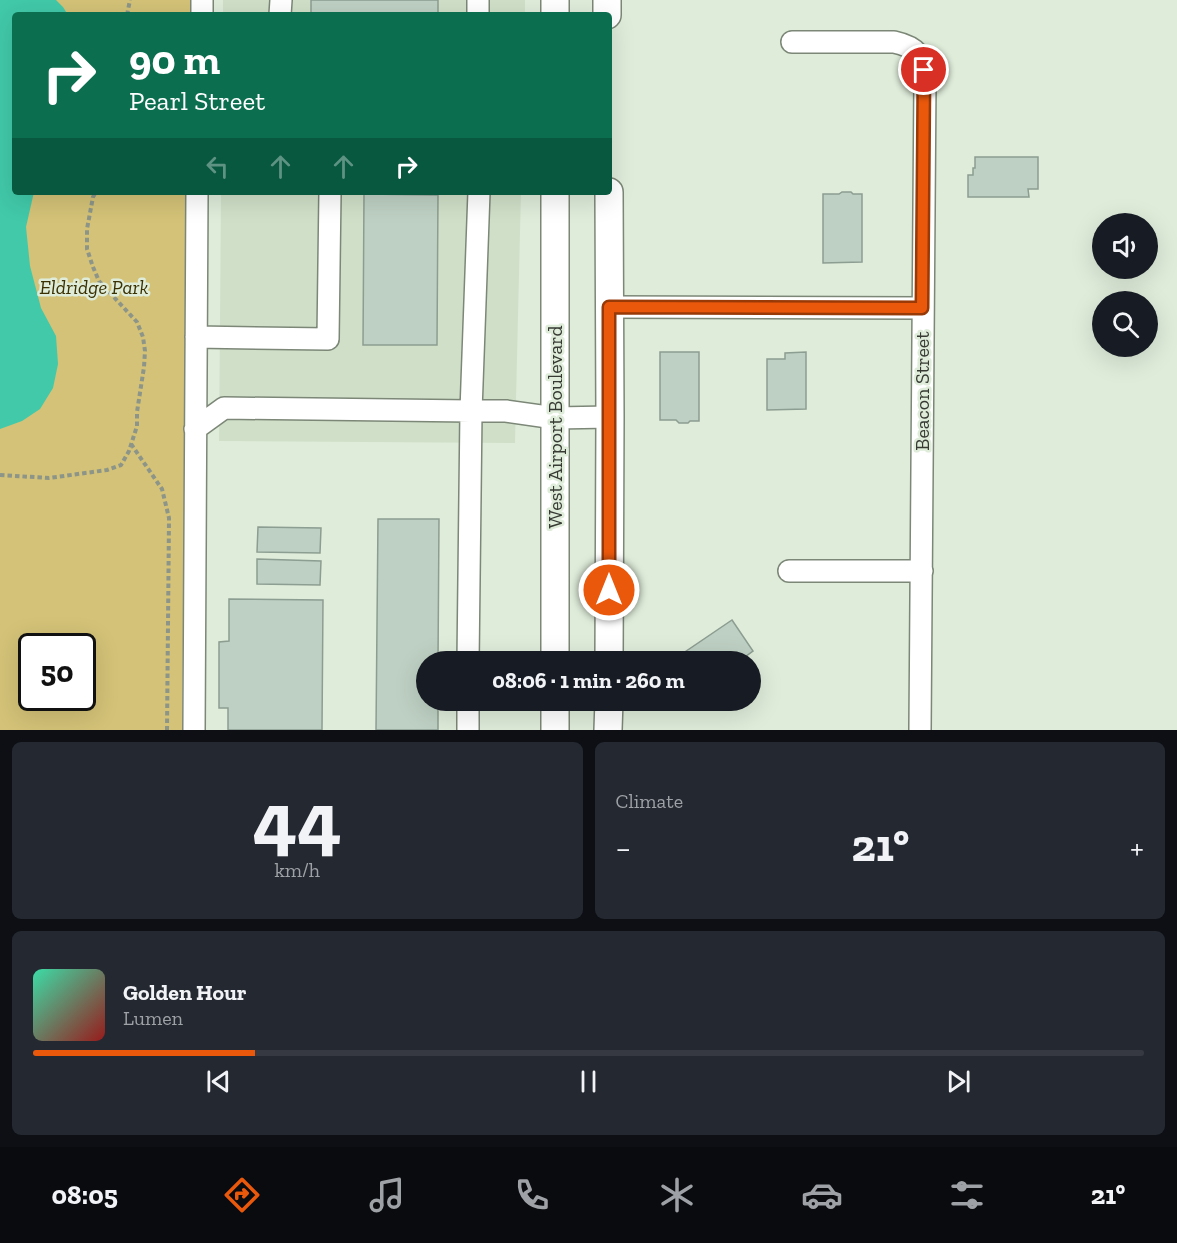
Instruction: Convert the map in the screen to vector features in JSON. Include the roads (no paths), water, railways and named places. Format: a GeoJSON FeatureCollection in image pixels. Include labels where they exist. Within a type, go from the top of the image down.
{"type":"FeatureCollection","features":[{"type":"Feature","properties":{"kind":"main road","name":"West Airport Boulevard"},"geometry":{"type":"LineString","coordinates":[[555,195],[555,651]]}},
{"type":"Feature","properties":{"kind":"main road"},"geometry":{"type":"LineString","coordinates":[[609,195],[609,651]]}},
{"type":"Feature","properties":{"kind":"main road"},"geometry":{"type":"LineString","coordinates":[[555,711],[555,730]]}},
{"type":"Feature","properties":{"kind":"main road"},"geometry":{"type":"LineString","coordinates":[[608,730],[609,711]]}},
{"type":"Feature","properties":{"kind":"street","name":"Beacon Street"},"geometry":{"type":"LineString","coordinates":[[792,42],[894,42],[910,47],[918,54],[924,70],[921,730]]}},
{"type":"Feature","properties":{"kind":"street"},"geometry":{"type":"LineString","coordinates":[[194,730],[197,195]]}},
{"type":"Feature","properties":{"kind":"street"},"geometry":{"type":"LineString","coordinates":[[196,338],[328,339],[330,195]]}},
{"type":"Feature","properties":{"kind":"street"},"geometry":{"type":"LineString","coordinates":[[468,651],[471,411],[479,195]]}},
{"type":"Feature","properties":{"kind":"street"},"geometry":{"type":"LineString","coordinates":[[609,307],[922,308]]}},
{"type":"Feature","properties":{"kind":"street"},"geometry":{"type":"LineString","coordinates":[[195,429],[224,408],[506,411],[555,418],[610,417]]}},
{"type":"Feature","properties":{"kind":"street"},"geometry":{"type":"LineString","coordinates":[[789,572],[922,571]]}},
{"type":"Feature","properties":{"kind":"street"},"geometry":{"type":"LineString","coordinates":[[468,711],[468,730]]}},
{"type":"Feature","properties":{"kind":"park label","name":"Eldridge Park"},"geometry":{"type":"Point","coordinates":[94,287]}}]}
